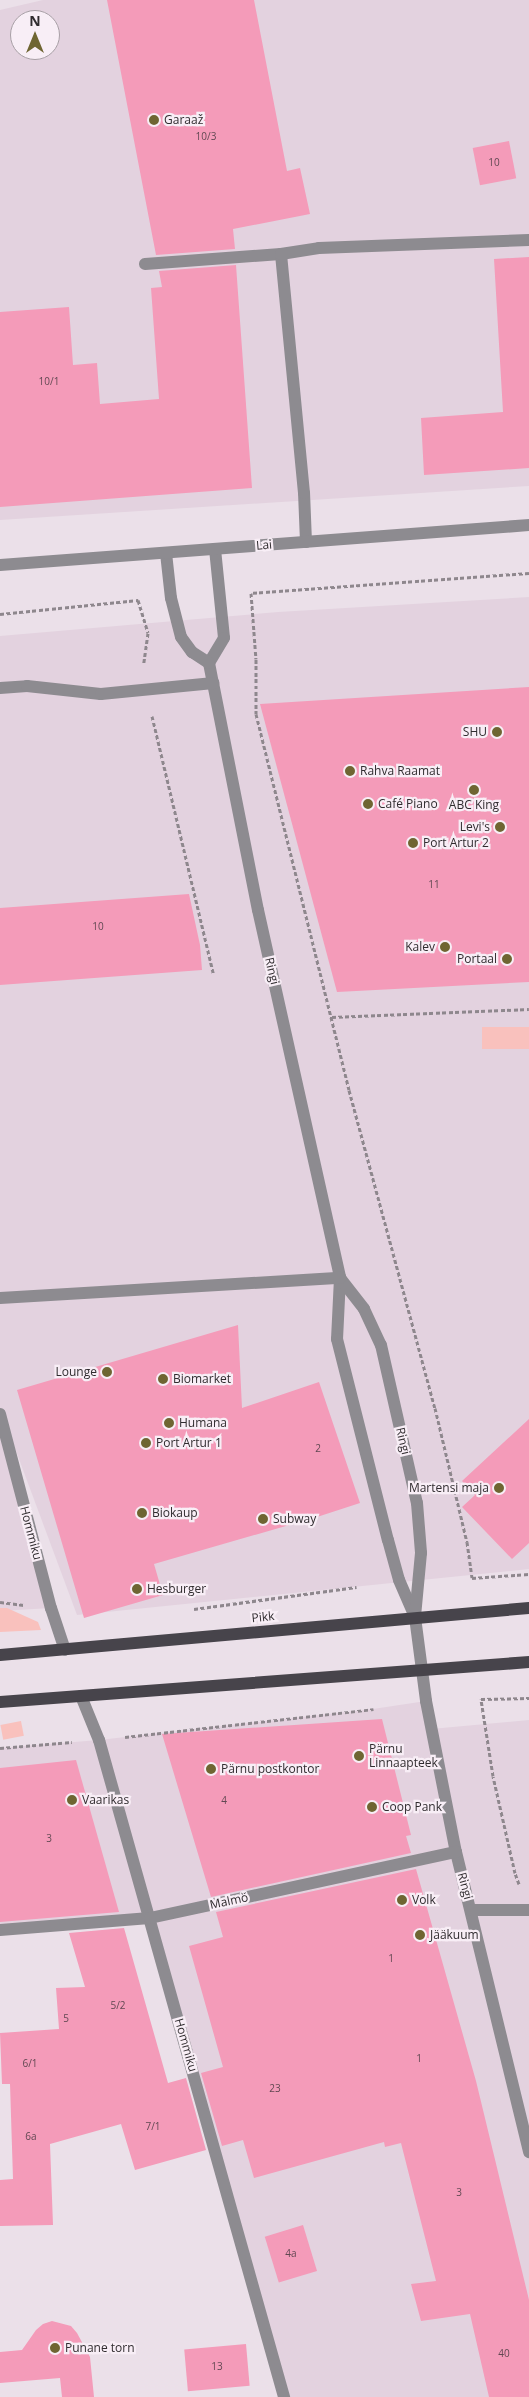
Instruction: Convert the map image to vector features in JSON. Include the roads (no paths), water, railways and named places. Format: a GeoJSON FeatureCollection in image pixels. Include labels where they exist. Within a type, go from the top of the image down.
{"type":"FeatureCollection","features":[{"type":"Feature","properties":{"kind":"main road","name":"Pikk"},"geometry":{"type":"LineString","coordinates":[[0,1655],[529,1608]]}},
{"type":"Feature","properties":{"kind":"main road"},"geometry":{"type":"LineString","coordinates":[[0,1702],[423,1668],[529,1662]]}},
{"type":"Feature","properties":{"kind":"street"},"geometry":{"type":"LineString","coordinates":[[145,264],[281,254],[319,248],[529,240]]}},
{"type":"Feature","properties":{"kind":"street"},"geometry":{"type":"LineString","coordinates":[[281,254],[304,494],[306,542]]}},
{"type":"Feature","properties":{"kind":"street","name":"Lai"},"geometry":{"type":"LineString","coordinates":[[0,565],[529,525]]}},
{"type":"Feature","properties":{"kind":"street"},"geometry":{"type":"LineString","coordinates":[[166,553],[172,598],[181,637],[192,652],[209,663],[224,638],[215,549]]}},
{"type":"Feature","properties":{"kind":"street","name":"Ringi"},"geometry":{"type":"LineString","coordinates":[[209,663],[258,910],[340,1278],[337,1339],[399,1580],[415,1617]]}},
{"type":"Feature","properties":{"kind":"street"},"geometry":{"type":"LineString","coordinates":[[0,688],[27,686],[101,694],[213,683]]}},
{"type":"Feature","properties":{"kind":"street"},"geometry":{"type":"LineString","coordinates":[[0,1298],[340,1278]]}},
{"type":"Feature","properties":{"kind":"street","name":"Ringi"},"geometry":{"type":"LineString","coordinates":[[340,1278],[364,1310],[381,1345],[408,1465],[420,1529],[415,1617],[434,1749],[456,1852],[529,2152]]}},
{"type":"Feature","properties":{"kind":"street","name":"Hommiku"},"geometry":{"type":"LineString","coordinates":[[0,1414],[51,1608],[65,1650]]}},
{"type":"Feature","properties":{"kind":"street","name":"Hommiku"},"geometry":{"type":"LineString","coordinates":[[81,1696],[99,1740],[284,2397]]}},
{"type":"Feature","properties":{"kind":"street","name":"Malmö"},"geometry":{"type":"LineString","coordinates":[[0,1930],[150,1918],[456,1852]]}},
{"type":"Feature","properties":{"kind":"street"},"geometry":{"type":"LineString","coordinates":[[471,1910],[529,1910]]}},
{"type":"Feature","properties":{"kind":"place","name":"Garaaž"},"geometry":{"type":"Point","coordinates":[154,120]}},
{"type":"Feature","properties":{"kind":"place","name":"SHU"},"geometry":{"type":"Point","coordinates":[497,732]}},
{"type":"Feature","properties":{"kind":"place","name":"Rahva Raamat"},"geometry":{"type":"Point","coordinates":[350,771]}},
{"type":"Feature","properties":{"kind":"place","name":"ABC King"},"geometry":{"type":"Point","coordinates":[474,790]}},
{"type":"Feature","properties":{"kind":"place","name":"Café Piano"},"geometry":{"type":"Point","coordinates":[368,804]}},
{"type":"Feature","properties":{"kind":"place","name":"Levi's"},"geometry":{"type":"Point","coordinates":[500,827]}},
{"type":"Feature","properties":{"kind":"place","name":"Port Artur 2"},"geometry":{"type":"Point","coordinates":[413,843]}},
{"type":"Feature","properties":{"kind":"place","name":"Kalev"},"geometry":{"type":"Point","coordinates":[445,947]}},
{"type":"Feature","properties":{"kind":"place","name":"Portaal"},"geometry":{"type":"Point","coordinates":[507,959]}},
{"type":"Feature","properties":{"kind":"place","name":"Lounge"},"geometry":{"type":"Point","coordinates":[107,1372]}},
{"type":"Feature","properties":{"kind":"place","name":"Biomarket"},"geometry":{"type":"Point","coordinates":[163,1379]}},
{"type":"Feature","properties":{"kind":"place","name":"Humana"},"geometry":{"type":"Point","coordinates":[169,1423]}},
{"type":"Feature","properties":{"kind":"place","name":"Port Artur 1"},"geometry":{"type":"Point","coordinates":[146,1443]}},
{"type":"Feature","properties":{"kind":"place","name":"Martensi maja"},"geometry":{"type":"Point","coordinates":[499,1488]}},
{"type":"Feature","properties":{"kind":"place","name":"Biokaup"},"geometry":{"type":"Point","coordinates":[142,1513]}},
{"type":"Feature","properties":{"kind":"place","name":"Subway"},"geometry":{"type":"Point","coordinates":[263,1519]}},
{"type":"Feature","properties":{"kind":"place","name":"Hesburger"},"geometry":{"type":"Point","coordinates":[137,1589]}},
{"type":"Feature","properties":{"kind":"place","name":"Pärnu Linnaapteek"},"geometry":{"type":"Point","coordinates":[359,1756]}},
{"type":"Feature","properties":{"kind":"place","name":"Pärnu postkontor"},"geometry":{"type":"Point","coordinates":[211,1769]}},
{"type":"Feature","properties":{"kind":"place","name":"Vaarikas"},"geometry":{"type":"Point","coordinates":[72,1800]}},
{"type":"Feature","properties":{"kind":"place","name":"Coop Pank"},"geometry":{"type":"Point","coordinates":[372,1807]}},
{"type":"Feature","properties":{"kind":"place","name":"Volk"},"geometry":{"type":"Point","coordinates":[402,1900]}},
{"type":"Feature","properties":{"kind":"place","name":"Jääkuum"},"geometry":{"type":"Point","coordinates":[420,1935]}},
{"type":"Feature","properties":{"kind":"place","name":"Punane torn"},"geometry":{"type":"Point","coordinates":[55,2348]}}]}
